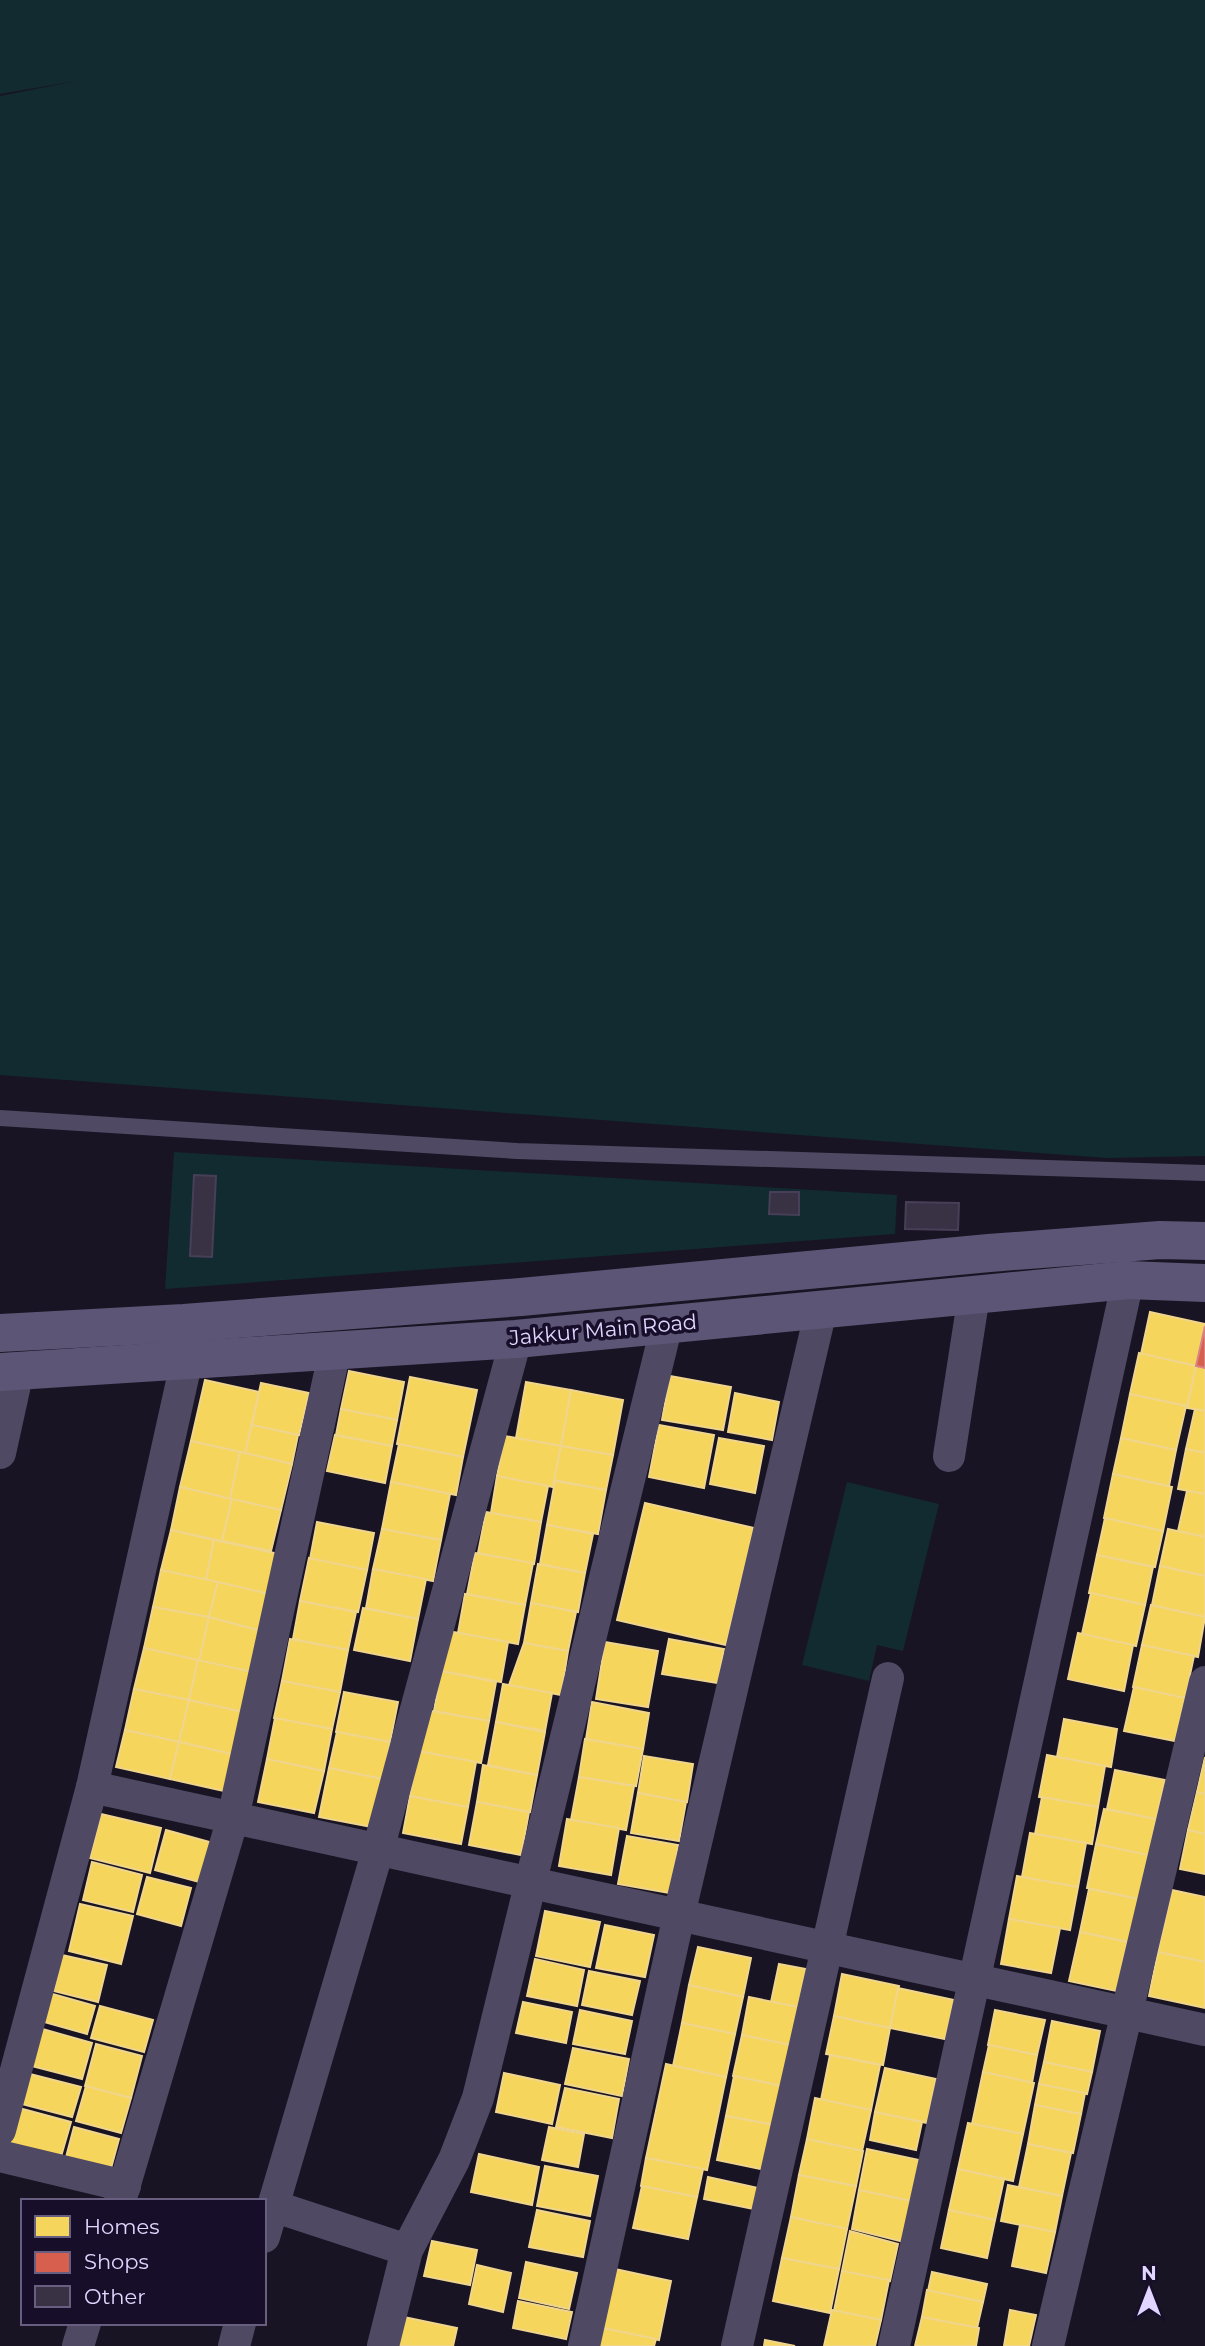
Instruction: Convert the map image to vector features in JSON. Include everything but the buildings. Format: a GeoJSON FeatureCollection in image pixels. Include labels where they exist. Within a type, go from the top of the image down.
{"type":"FeatureCollection","features":[{"type":"Feature","properties":{"kind":"main road","name":"Jakkur Main Road"},"geometry":{"type":"LineString","coordinates":[[9,1372],[185,1341],[521,1297],[989,1253],[1160,1240],[1205,1241]]}},
{"type":"Feature","properties":{"kind":"main road","name":"Jakkur Main Road"},"geometry":{"type":"LineString","coordinates":[[0,1333],[335,1350],[516,1339],[1128,1280],[1205,1283]]}},
{"type":"Feature","properties":{"kind":"street"},"geometry":{"type":"LineString","coordinates":[[894,2346],[1128,1280]]}},
{"type":"Feature","properties":{"kind":"street"},"geometry":{"type":"LineString","coordinates":[[949,1456],[974,1295]]}},
{"type":"Feature","properties":{"kind":"street"},"geometry":{"type":"LineString","coordinates":[[584,2346],[679,1915],[821,1310]]}},
{"type":"Feature","properties":{"kind":"street"},"geometry":{"type":"LineString","coordinates":[[383,2346],[407,2250],[454,2160],[478,2098],[667,1324]]}},
{"type":"Feature","properties":{"kind":"street"},"geometry":{"type":"LineString","coordinates":[[266,2229],[378,1850],[516,1339]]}},
{"type":"Feature","properties":{"kind":"street"},"geometry":{"type":"LineString","coordinates":[[0,2130],[92,1787],[185,1341]]}},
{"type":"Feature","properties":{"kind":"street"},"geometry":{"type":"LineString","coordinates":[[0,2156],[123,2194],[233,1818],[335,1350]]}},
{"type":"Feature","properties":{"kind":"street"},"geometry":{"type":"LineString","coordinates":[[0,1453],[9,1372]]}},
{"type":"Feature","properties":{"kind":"street"},"geometry":{"type":"LineString","coordinates":[[737,2346],[888,1678]]}},
{"type":"Feature","properties":{"kind":"street"},"geometry":{"type":"LineString","coordinates":[[1048,2346],[1205,1682]]}},
{"type":"Feature","properties":{"kind":"street"},"geometry":{"type":"LineString","coordinates":[[92,1787],[1205,2030]]}},
{"type":"Feature","properties":{"kind":"street"},"geometry":{"type":"LineString","coordinates":[[273,2206],[407,2250]]}},
{"type":"Feature","properties":{"kind":"street"},"geometry":{"type":"LineString","coordinates":[[78,2346],[84,2325]]}},
{"type":"Feature","properties":{"kind":"street"},"geometry":{"type":"LineString","coordinates":[[234,2346],[239,2325]]}},
{"type":"Feature","properties":{"kind":"lane"},"geometry":{"type":"LineString","coordinates":[[0,1118],[517,1151],[1205,1173]]}},
{"type":"Feature","properties":{"kind":"green space"},"geometry":{"type":"Polygon","coordinates":[[[0,0],[1205,0],[1205,1156],[1107,1158],[0,1075],[0,96],[76,81],[0,94],[0,0]]]}},
{"type":"Feature","properties":{"kind":"green space"},"geometry":{"type":"Polygon","coordinates":[[[174,1152],[897,1195],[895,1234],[165,1289],[174,1152]]]}},
{"type":"Feature","properties":{"kind":"green space"},"geometry":{"type":"Polygon","coordinates":[[[847,1482],[939,1504],[903,1651],[877,1645],[869,1681],[802,1665],[847,1482]]]}}]}
